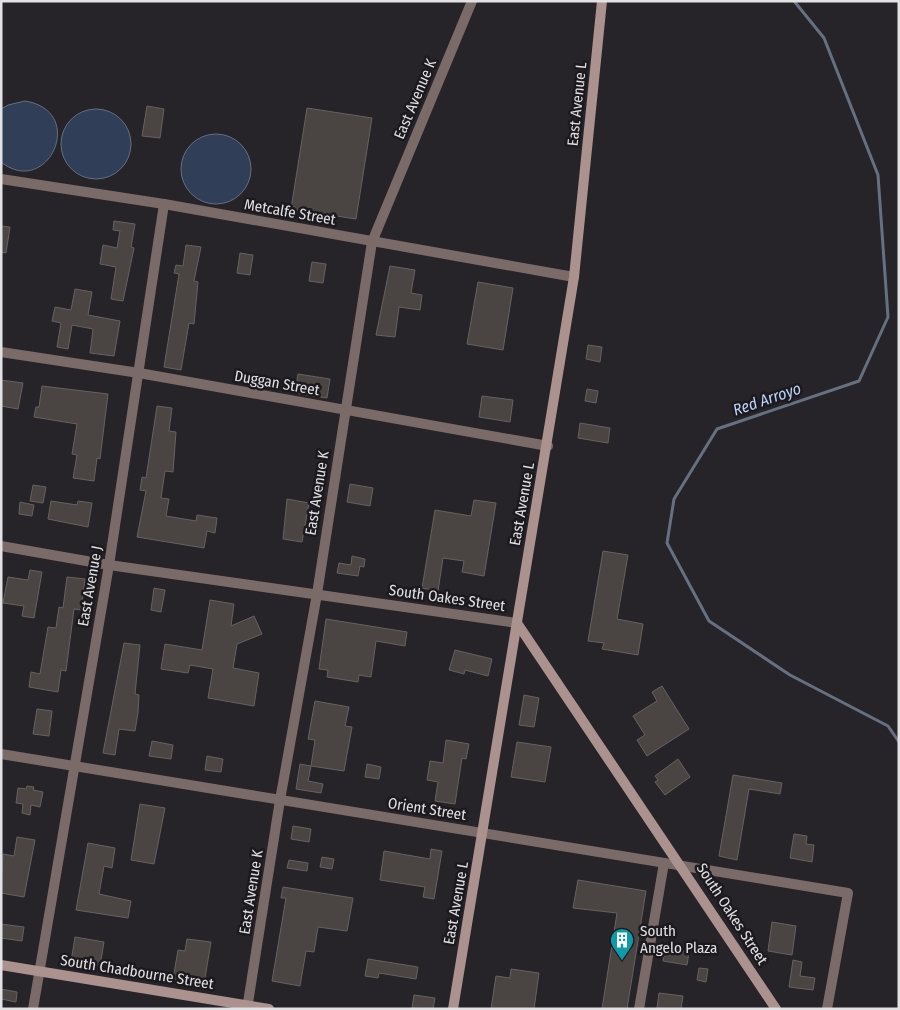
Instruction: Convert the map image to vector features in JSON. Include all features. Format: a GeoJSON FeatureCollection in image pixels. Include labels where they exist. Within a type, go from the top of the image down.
{"type":"FeatureCollection","features":[{"type":"Feature","properties":{"kind":"main road","name":"East Avenue L"},"geometry":{"type":"LineString","coordinates":[[453,1009],[548,446],[574,277],[602,1]]}},
{"type":"Feature","properties":{"kind":"main road","name":"South Oakes Street"},"geometry":{"type":"LineString","coordinates":[[517,623],[682,866],[776,1009]]}},
{"type":"Feature","properties":{"kind":"main road","name":"South Chadbourne Street"},"geometry":{"type":"LineString","coordinates":[[1,965],[269,1009]]}},
{"type":"Feature","properties":{"kind":"street","name":"East Avenue K"},"geometry":{"type":"LineString","coordinates":[[248,1007],[280,800],[317,594],[344,411],[372,242],[472,1]]}},
{"type":"Feature","properties":{"kind":"street","name":"Metcalfe Street"},"geometry":{"type":"LineString","coordinates":[[1,179],[164,204],[574,277]]}},
{"type":"Feature","properties":{"kind":"street","name":"East Avenue J"},"geometry":{"type":"LineString","coordinates":[[33,1009],[109,565],[164,204]]}},
{"type":"Feature","properties":{"kind":"street","name":"Duggan Street"},"geometry":{"type":"LineString","coordinates":[[1,352],[139,373],[548,446]]}},
{"type":"Feature","properties":{"kind":"street","name":"South Oakes Street"},"geometry":{"type":"LineString","coordinates":[[1,546],[109,565],[517,623]]}},
{"type":"Feature","properties":{"kind":"street","name":"Orient Street"},"geometry":{"type":"LineString","coordinates":[[1,754],[848,893],[827,1009]]}},
{"type":"Feature","properties":{"kind":"street"},"geometry":{"type":"LineString","coordinates":[[639,1009],[664,863]]}},
{"type":"Feature","properties":{"kind":"water"},"geometry":{"type":"Polygon","coordinates":[[[25,101],[44,108],[54,120],[57,134],[54,149],[46,162],[33,169],[18,170],[1,162],[1,109],[8,105],[25,101]]]}},
{"type":"Feature","properties":{"kind":"water"},"geometry":{"type":"Polygon","coordinates":[[[96,109],[115,115],[125,125],[131,144],[125,163],[115,173],[96,179],[77,173],[67,163],[61,144],[67,125],[77,115],[96,109]]]}},
{"type":"Feature","properties":{"kind":"water"},"geometry":{"type":"Polygon","coordinates":[[[216,134],[235,140],[245,150],[251,169],[245,188],[235,198],[216,204],[197,198],[187,188],[181,169],[187,150],[197,140],[216,134]]]}},
{"type":"Feature","properties":{"kind":"building"},"geometry":{"type":"Polygon","coordinates":[[[147,106],[164,109],[160,138],[142,136],[147,106]]]}},
{"type":"Feature","properties":{"kind":"building"},"geometry":{"type":"Polygon","coordinates":[[[307,108],[372,118],[356,219],[291,209],[307,108]]]}},
{"type":"Feature","properties":{"kind":"building"},"geometry":{"type":"Polygon","coordinates":[[[114,221],[135,224],[131,247],[134,248],[123,301],[111,299],[116,267],[100,264],[103,245],[117,248],[120,231],[113,230],[114,221]]]}},
{"type":"Feature","properties":{"kind":"building"},"geometry":{"type":"Polygon","coordinates":[[[1,226],[10,227],[6,253],[1,252],[1,226]]]}},
{"type":"Feature","properties":{"kind":"building"},"geometry":{"type":"Polygon","coordinates":[[[186,245],[201,247],[194,281],[198,282],[194,324],[189,323],[181,370],[164,367],[179,274],[174,273],[176,265],[183,266],[186,245]]]}},
{"type":"Feature","properties":{"kind":"building"},"geometry":{"type":"Polygon","coordinates":[[[240,253],[253,255],[250,275],[237,273],[240,253]]]}},
{"type":"Feature","properties":{"kind":"building"},"geometry":{"type":"Polygon","coordinates":[[[312,262],[326,264],[323,283],[309,281],[312,262]]]}},
{"type":"Feature","properties":{"kind":"building"},"geometry":{"type":"Polygon","coordinates":[[[390,266],[415,270],[411,293],[422,295],[420,310],[399,307],[395,337],[376,335],[390,266]]]}},
{"type":"Feature","properties":{"kind":"building"},"geometry":{"type":"Polygon","coordinates":[[[478,282],[513,288],[503,350],[467,344],[478,282]]]}},
{"type":"Feature","properties":{"kind":"building"},"geometry":{"type":"Polygon","coordinates":[[[75,289],[92,292],[88,315],[120,321],[114,356],[90,353],[93,329],[72,325],[68,349],[57,347],[61,323],[52,321],[55,307],[71,310],[75,289]]]}},
{"type":"Feature","properties":{"kind":"building"},"geometry":{"type":"Polygon","coordinates":[[[588,345],[602,347],[600,362],[586,359],[588,345]]]}},
{"type":"Feature","properties":{"kind":"building"},"geometry":{"type":"Polygon","coordinates":[[[298,374],[330,379],[327,398],[295,393],[298,374]]]}},
{"type":"Feature","properties":{"kind":"building"},"geometry":{"type":"Polygon","coordinates":[[[1,380],[23,383],[18,409],[1,406],[1,380]]]}},
{"type":"Feature","properties":{"kind":"building"},"geometry":{"type":"Polygon","coordinates":[[[42,386],[108,394],[100,459],[97,458],[94,481],[73,478],[77,455],[72,454],[77,424],[34,417],[36,407],[39,407],[42,386]]]}},
{"type":"Feature","properties":{"kind":"building"},"geometry":{"type":"Polygon","coordinates":[[[587,389],[598,391],[596,403],[585,401],[587,389]]]}},
{"type":"Feature","properties":{"kind":"building"},"geometry":{"type":"Polygon","coordinates":[[[482,396],[513,400],[510,422],[479,417],[482,396]]]}},
{"type":"Feature","properties":{"kind":"building"},"geometry":{"type":"Polygon","coordinates":[[[157,406],[172,408],[169,431],[176,432],[173,472],[165,471],[161,498],[169,499],[166,516],[196,521],[197,515],[217,518],[215,533],[207,531],[204,548],[137,537],[146,491],[140,490],[142,477],[146,478],[157,406]]]}},
{"type":"Feature","properties":{"kind":"building"},"geometry":{"type":"Polygon","coordinates":[[[580,423],[610,428],[608,443],[578,438],[580,423]]]}},
{"type":"Feature","properties":{"kind":"building"},"geometry":{"type":"Polygon","coordinates":[[[350,484],[373,488],[370,506],[347,502],[350,484]]]}},
{"type":"Feature","properties":{"kind":"building"},"geometry":{"type":"Polygon","coordinates":[[[33,485],[46,487],[43,503],[30,501],[33,485]]]}},
{"type":"Feature","properties":{"kind":"building"},"geometry":{"type":"Polygon","coordinates":[[[287,499],[309,503],[302,542],[283,539],[287,499]]]}},
{"type":"Feature","properties":{"kind":"building"},"geometry":{"type":"Polygon","coordinates":[[[474,500],[496,503],[484,576],[462,572],[464,561],[443,558],[438,591],[422,588],[435,510],[471,516],[474,500]]]}},
{"type":"Feature","properties":{"kind":"building"},"geometry":{"type":"Polygon","coordinates":[[[51,501],[77,505],[78,501],[92,503],[88,527],[48,519],[51,501]]]}},
{"type":"Feature","properties":{"kind":"building"},"geometry":{"type":"Polygon","coordinates":[[[20,502],[34,505],[32,516],[19,514],[20,502]]]}},
{"type":"Feature","properties":{"kind":"building"},"geometry":{"type":"Polygon","coordinates":[[[603,551],[628,555],[617,619],[643,624],[638,655],[602,649],[604,643],[588,641],[603,551]]]}},
{"type":"Feature","properties":{"kind":"building"},"geometry":{"type":"Polygon","coordinates":[[[352,556],[365,559],[364,567],[360,566],[358,576],[337,573],[339,563],[351,565],[352,556]]]}},
{"type":"Feature","properties":{"kind":"building"},"geometry":{"type":"Polygon","coordinates":[[[30,570],[42,572],[34,618],[22,616],[24,606],[3,603],[8,577],[28,580],[30,570]]]}},
{"type":"Feature","properties":{"kind":"building"},"geometry":{"type":"Polygon","coordinates":[[[67,577],[85,579],[81,610],[74,609],[66,671],[61,670],[58,692],[29,687],[31,672],[40,674],[48,627],[56,628],[59,607],[63,608],[67,577]]]}},
{"type":"Feature","properties":{"kind":"building"},"geometry":{"type":"Polygon","coordinates":[[[154,588],[165,590],[161,612],[151,610],[154,588]]]}},
{"type":"Feature","properties":{"kind":"building"},"geometry":{"type":"Polygon","coordinates":[[[210,600],[234,604],[231,626],[254,616],[262,634],[237,644],[233,668],[259,673],[254,706],[208,698],[213,669],[190,665],[188,673],[161,669],[165,644],[202,650],[210,600]]]}},
{"type":"Feature","properties":{"kind":"building"},"geometry":{"type":"Polygon","coordinates":[[[326,619],[407,632],[405,646],[376,641],[371,677],[359,675],[358,682],[327,677],[328,670],[319,669],[326,619]]]}},
{"type":"Feature","properties":{"kind":"building"},"geometry":{"type":"Polygon","coordinates":[[[124,643],[140,645],[135,694],[139,695],[138,713],[135,731],[119,729],[115,755],[103,753],[124,643]]]}},
{"type":"Feature","properties":{"kind":"building"},"geometry":{"type":"Polygon","coordinates":[[[455,650],[492,659],[488,676],[465,670],[464,674],[449,670],[455,650]]]}},
{"type":"Feature","properties":{"kind":"building"},"geometry":{"type":"Polygon","coordinates":[[[662,686],[689,729],[647,756],[637,740],[645,735],[633,716],[657,701],[652,692],[662,686]]]}},
{"type":"Feature","properties":{"kind":"building"},"geometry":{"type":"Polygon","coordinates":[[[524,695],[539,698],[534,727],[519,725],[524,695]]]}},
{"type":"Feature","properties":{"kind":"building"},"geometry":{"type":"Polygon","coordinates":[[[315,701],[349,707],[345,726],[352,727],[344,771],[311,766],[315,740],[308,739],[315,701]]]}},
{"type":"Feature","properties":{"kind":"building"},"geometry":{"type":"Polygon","coordinates":[[[37,709],[52,711],[49,736],[33,734],[37,709]]]}},
{"type":"Feature","properties":{"kind":"building"},"geometry":{"type":"Polygon","coordinates":[[[446,740],[469,744],[466,759],[462,758],[455,804],[435,801],[438,782],[427,780],[430,761],[443,763],[446,740]]]}},
{"type":"Feature","properties":{"kind":"building"},"geometry":{"type":"Polygon","coordinates":[[[152,741],[173,745],[171,759],[149,756],[152,741]]]}},
{"type":"Feature","properties":{"kind":"building"},"geometry":{"type":"Polygon","coordinates":[[[517,742],[551,747],[545,782],[511,777],[517,742]]]}},
{"type":"Feature","properties":{"kind":"building"},"geometry":{"type":"Polygon","coordinates":[[[207,756],[223,759],[221,772],[205,770],[207,756]]]}},
{"type":"Feature","properties":{"kind":"building"},"geometry":{"type":"Polygon","coordinates":[[[678,759],[690,777],[665,795],[655,782],[658,780],[655,776],[678,759]]]}},
{"type":"Feature","properties":{"kind":"building"},"geometry":{"type":"Polygon","coordinates":[[[300,764],[311,766],[308,781],[323,784],[321,793],[296,789],[300,764]]]}},
{"type":"Feature","properties":{"kind":"building"},"geometry":{"type":"Polygon","coordinates":[[[367,764],[381,767],[379,779],[365,777],[367,764]]]}},
{"type":"Feature","properties":{"kind":"building"},"geometry":{"type":"Polygon","coordinates":[[[733,775],[782,783],[780,794],[749,789],[737,860],[719,856],[733,775]]]}},
{"type":"Feature","properties":{"kind":"building"},"geometry":{"type":"Polygon","coordinates":[[[27,786],[34,787],[33,790],[43,792],[40,807],[31,805],[30,815],[22,813],[23,804],[16,803],[18,788],[26,789],[27,786]]]}},
{"type":"Feature","properties":{"kind":"building"},"geometry":{"type":"Polygon","coordinates":[[[140,804],[165,808],[154,864],[131,860],[140,804]]]}},
{"type":"Feature","properties":{"kind":"building"},"geometry":{"type":"Polygon","coordinates":[[[293,826],[311,829],[309,842],[291,839],[293,826]]]}},
{"type":"Feature","properties":{"kind":"building"},"geometry":{"type":"Polygon","coordinates":[[[794,834],[807,836],[806,844],[814,845],[812,862],[790,858],[794,834]]]}},
{"type":"Feature","properties":{"kind":"building"},"geometry":{"type":"Polygon","coordinates":[[[17,837],[35,840],[24,897],[1,893],[3,854],[14,856],[17,837]]]}},
{"type":"Feature","properties":{"kind":"building"},"geometry":{"type":"Polygon","coordinates":[[[88,843],[115,848],[112,868],[104,866],[99,894],[131,901],[128,918],[76,910],[88,843]]]}},
{"type":"Feature","properties":{"kind":"building"},"geometry":{"type":"Polygon","coordinates":[[[431,849],[442,851],[434,899],[423,897],[425,887],[380,880],[384,851],[430,859],[431,849]]]}},
{"type":"Feature","properties":{"kind":"building"},"geometry":{"type":"Polygon","coordinates":[[[322,857],[334,859],[332,869],[320,867],[322,857]]]}},
{"type":"Feature","properties":{"kind":"building"},"geometry":{"type":"Polygon","coordinates":[[[289,860],[308,863],[307,871],[287,868],[289,860]]]}},
{"type":"Feature","properties":{"kind":"building","name":"South Angelo Plaza"},"geometry":{"type":"Polygon","coordinates":[[[578,880],[646,891],[627,1009],[602,1009],[617,913],[573,908],[578,880]]]}},
{"type":"Feature","properties":{"kind":"building"},"geometry":{"type":"Polygon","coordinates":[[[283,887],[353,898],[347,931],[318,927],[314,952],[306,951],[300,986],[272,981],[286,898],[281,898],[283,887]]]}},
{"type":"Feature","properties":{"kind":"building"},"geometry":{"type":"Polygon","coordinates":[[[772,922],[796,926],[792,955],[768,951],[772,922]]]}},
{"type":"Feature","properties":{"kind":"building"},"geometry":{"type":"Polygon","coordinates":[[[1,924],[24,927],[22,941],[1,938],[1,924]]]}},
{"type":"Feature","properties":{"kind":"building"},"geometry":{"type":"Polygon","coordinates":[[[75,937],[104,942],[100,966],[71,962],[75,937]]]}},
{"type":"Feature","properties":{"kind":"building"},"geometry":{"type":"Polygon","coordinates":[[[187,939],[211,942],[204,984],[173,979],[178,950],[185,951],[187,939]]]}},
{"type":"Feature","properties":{"kind":"building"},"geometry":{"type":"Polygon","coordinates":[[[665,948],[689,952],[687,965],[663,961],[665,948]]]}},
{"type":"Feature","properties":{"kind":"building"},"geometry":{"type":"Polygon","coordinates":[[[368,959],[418,967],[416,979],[379,973],[378,978],[365,976],[368,959]]]}},
{"type":"Feature","properties":{"kind":"building"},"geometry":{"type":"Polygon","coordinates":[[[793,960],[802,962],[800,976],[815,978],[813,990],[789,987],[793,960]]]}},
{"type":"Feature","properties":{"kind":"building"},"geometry":{"type":"Polygon","coordinates":[[[699,968],[708,969],[706,982],[697,980],[699,968]]]}},
{"type":"Feature","properties":{"kind":"building"},"geometry":{"type":"Polygon","coordinates":[[[511,969],[539,973],[534,1009],[491,1009],[496,976],[510,978],[511,969]]]}},
{"type":"Feature","properties":{"kind":"building"},"geometry":{"type":"Polygon","coordinates":[[[1,989],[17,992],[16,1002],[1,999],[1,989]]]}},
{"type":"Feature","properties":{"kind":"building"},"geometry":{"type":"Polygon","coordinates":[[[659,993],[683,996],[681,1009],[657,1008],[659,993]]]}},
{"type":"Feature","properties":{"kind":"building"},"geometry":{"type":"Polygon","coordinates":[[[414,995],[435,998],[433,1009],[412,1008],[414,995]]]}},
{"type":"Feature","properties":{"kind":"waterway","name":"Red Arroyo"},"geometry":{"type":"LineString","coordinates":[[794,1],[824,38],[878,175],[888,317],[859,381],[717,429],[674,499],[667,543],[709,621],[790,675],[888,726],[899,742]]}},
{"type":"Feature","properties":{"kind":"place","name":"South Angelo Plaza"},"geometry":{"type":"Point","coordinates":[622,961]}}]}
